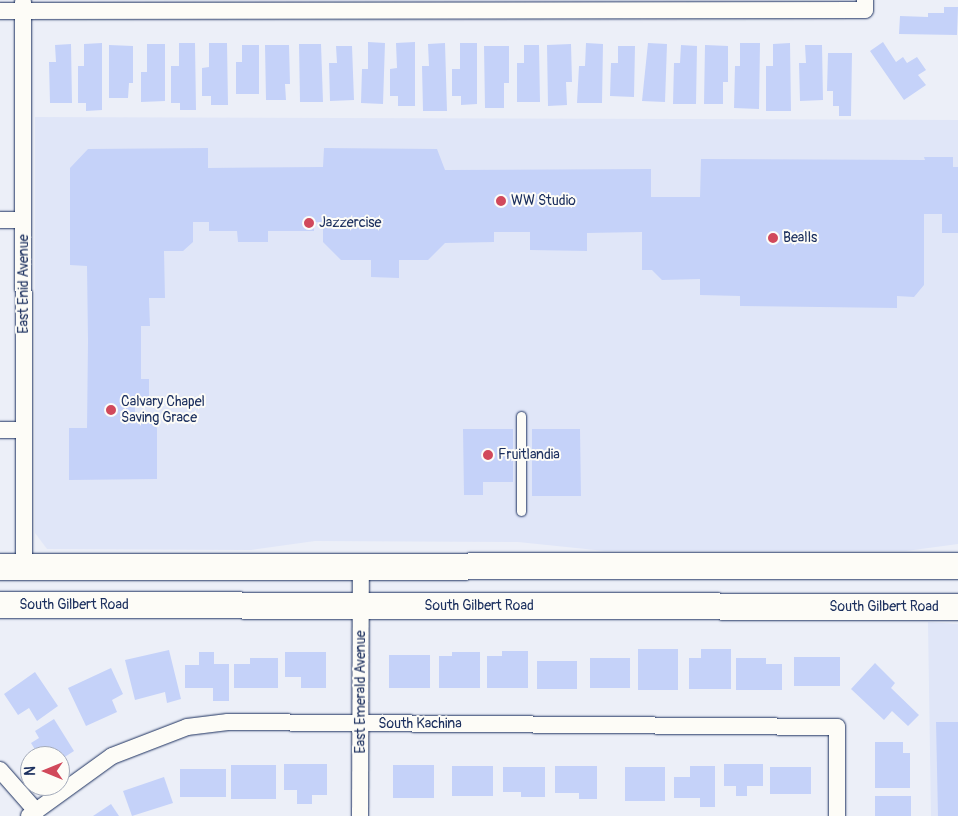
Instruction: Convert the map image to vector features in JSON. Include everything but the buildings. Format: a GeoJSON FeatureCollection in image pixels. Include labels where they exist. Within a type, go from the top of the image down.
{"type":"FeatureCollection","features":[{"type":"Feature","properties":{"kind":"main road"},"geometry":{"type":"LineString","coordinates":[[12,567],[949,566],[954,607]]}},
{"type":"Feature","properties":{"kind":"main road"},"geometry":{"type":"LineString","coordinates":[[0,587],[12,586],[22,580],[12,567]]}},
{"type":"Feature","properties":{"kind":"main road","name":"South Gilbert Road"},"geometry":{"type":"LineString","coordinates":[[0,605],[954,607]]}},
{"type":"Feature","properties":{"kind":"street"},"geometry":{"type":"LineString","coordinates":[[0,11],[23,5],[865,5]]}},
{"type":"Feature","properties":{"kind":"street","name":"East Enid Avenue"},"geometry":{"type":"LineString","coordinates":[[12,567],[24,430],[23,5]]}},
{"type":"Feature","properties":{"kind":"street"},"geometry":{"type":"LineString","coordinates":[[0,220],[24,220]]}},
{"type":"Feature","properties":{"kind":"street"},"geometry":{"type":"LineString","coordinates":[[0,430],[24,430]]}},
{"type":"Feature","properties":{"kind":"street","name":"East Emerald Avenue"},"geometry":{"type":"LineString","coordinates":[[360,816],[362,723],[361,568]]}},
{"type":"Feature","properties":{"kind":"street","name":"South Kachina"},"geometry":{"type":"LineString","coordinates":[[32,814],[112,756],[187,727],[228,722],[837,727],[838,816]]}},
{"type":"Feature","properties":{"kind":"street"},"geometry":{"type":"LineString","coordinates":[[0,770],[32,814]]}},
{"type":"Feature","properties":{"kind":"lane"},"geometry":{"type":"LineString","coordinates":[[521,416],[521,511]]}},
{"type":"Feature","properties":{"kind":"shaded area"},"geometry":{"type":"Polygon","coordinates":[[[35,117],[958,120],[958,544],[906,551],[605,551],[518,542],[315,541],[251,550],[47,549],[35,533],[35,117]]]}},
{"type":"Feature","properties":{"kind":"shaded area"},"geometry":{"type":"Polygon","coordinates":[[[928,622],[958,624],[958,816],[931,816],[928,622]]]}},
{"type":"Feature","properties":{"kind":"place","name":"WW Studio"},"geometry":{"type":"Point","coordinates":[501,201]}},
{"type":"Feature","properties":{"kind":"place","name":"Jazzercise"},"geometry":{"type":"Point","coordinates":[309,223]}},
{"type":"Feature","properties":{"kind":"place","name":"Bealls"},"geometry":{"type":"Point","coordinates":[773,238]}},
{"type":"Feature","properties":{"kind":"place","name":"Calvary Chapel Saving Grace"},"geometry":{"type":"Point","coordinates":[111,410]}},
{"type":"Feature","properties":{"kind":"place","name":"Fruitlandia"},"geometry":{"type":"Point","coordinates":[488,455]}}]}
